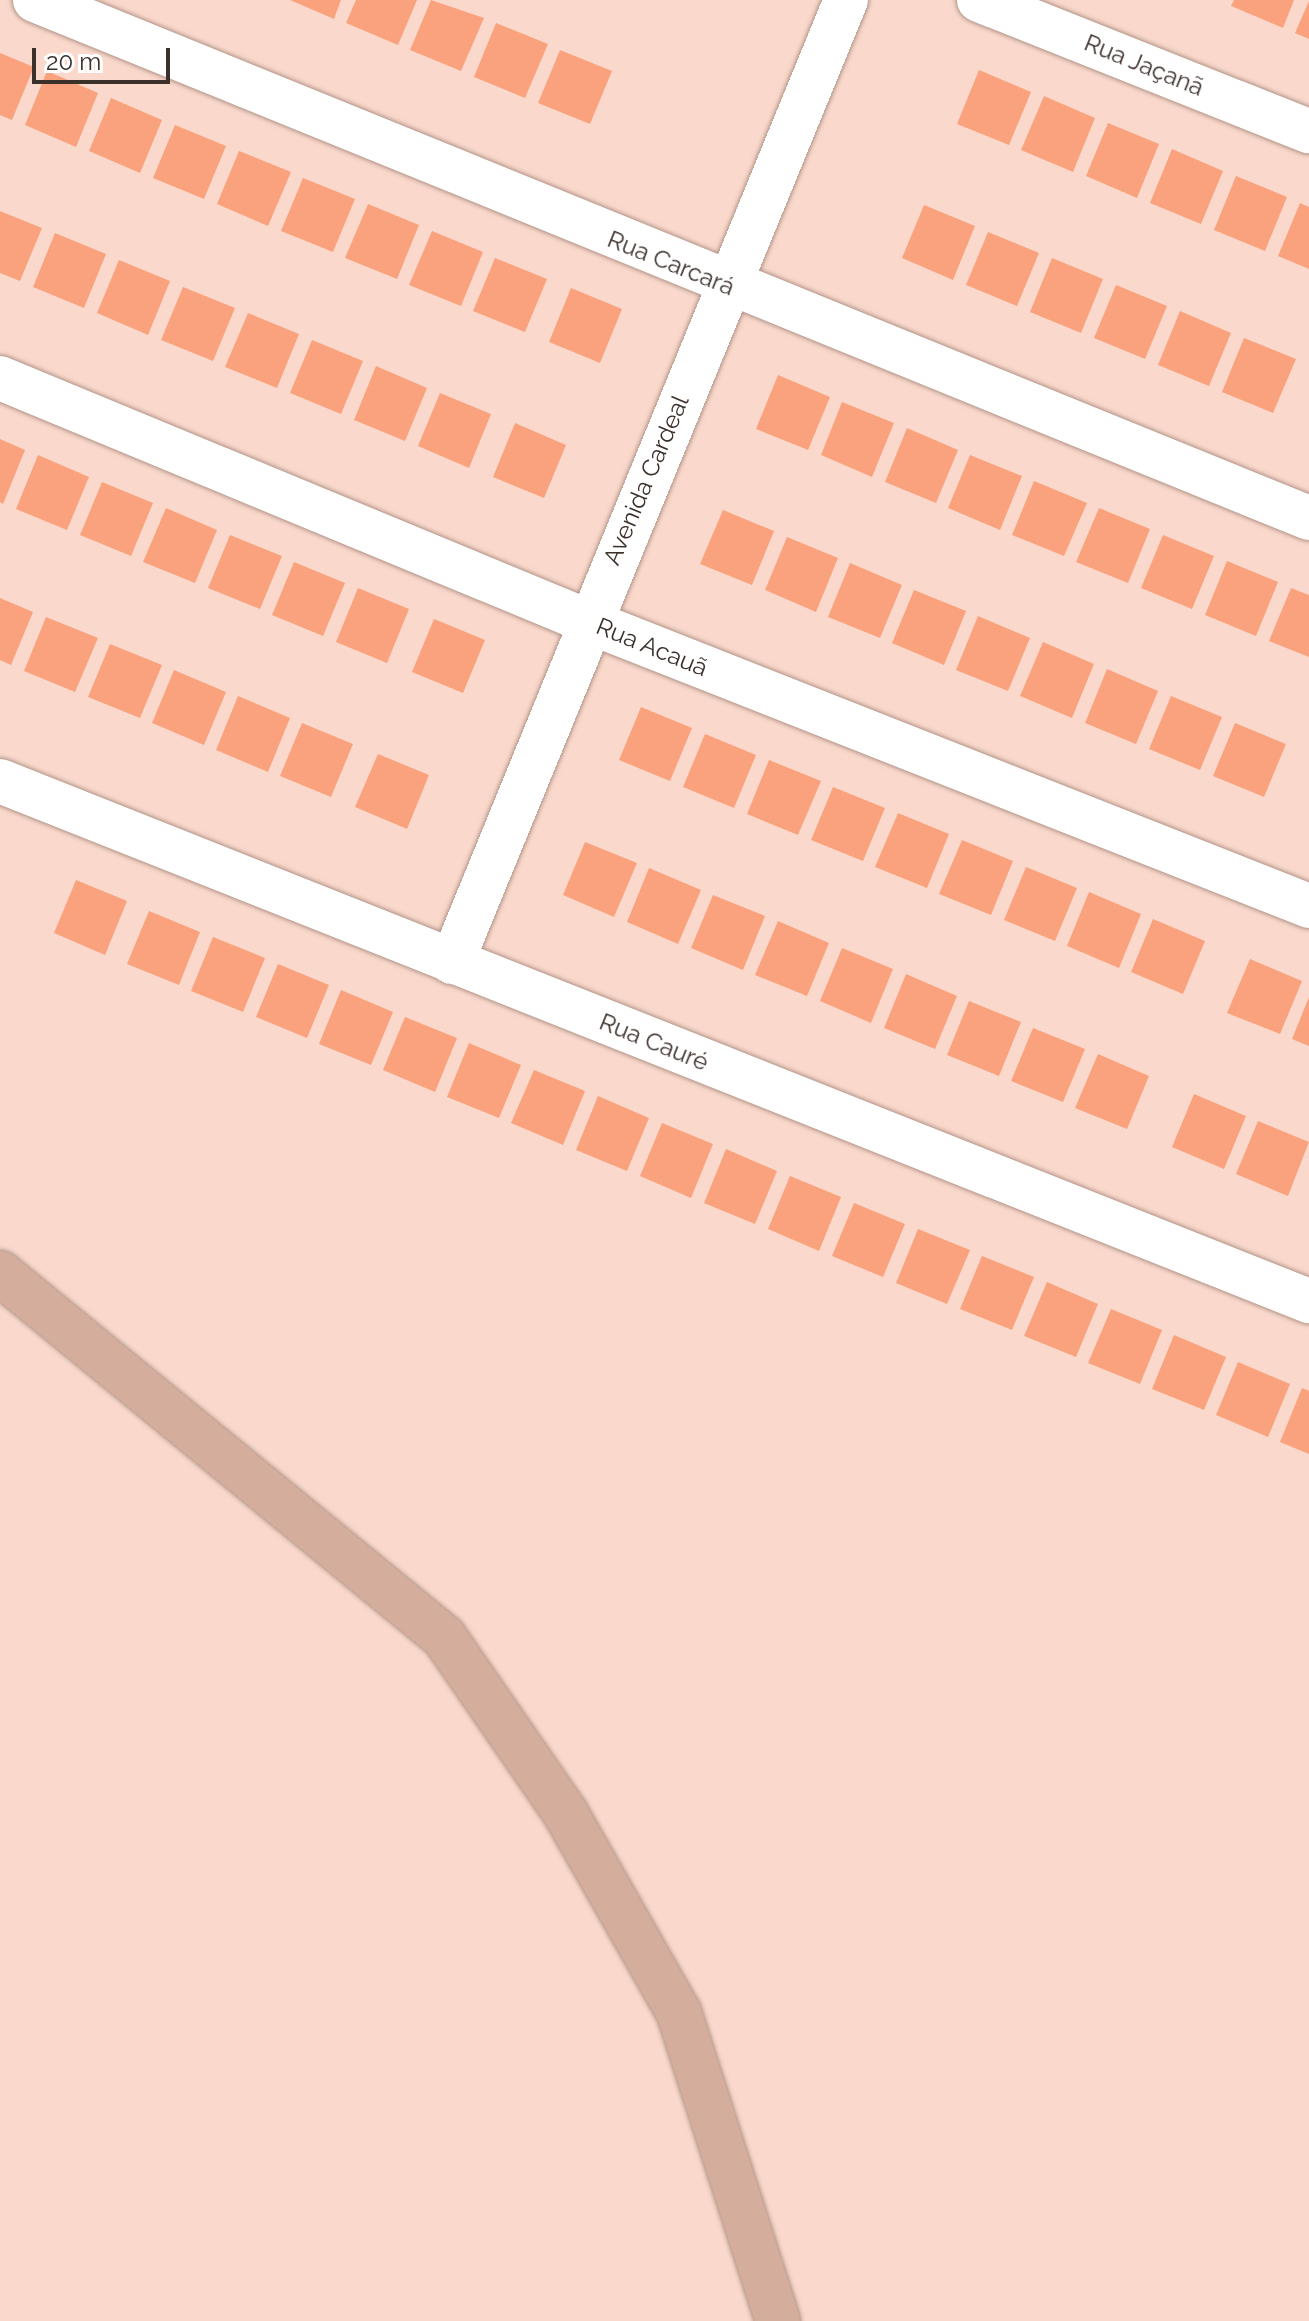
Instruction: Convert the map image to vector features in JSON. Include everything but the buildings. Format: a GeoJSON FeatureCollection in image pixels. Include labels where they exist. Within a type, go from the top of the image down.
{"type":"FeatureCollection","features":[{"type":"Feature","properties":{"kind":"main road"},"geometry":{"type":"LineString","coordinates":[[0,1273],[444,1637],[566,1814],[679,2013],[778,2321]]}},
{"type":"Feature","properties":{"kind":"street","name":"Rua Carcará"},"geometry":{"type":"LineString","coordinates":[[35,0],[727,286],[1309,518]]}},
{"type":"Feature","properties":{"kind":"street","name":"Avenida Cardeal"},"geometry":{"type":"LineString","coordinates":[[452,962],[587,621],[846,0]]}},
{"type":"Feature","properties":{"kind":"street","name":"Rua Jaçanã"},"geometry":{"type":"LineString","coordinates":[[979,0],[1309,131]]}},
{"type":"Feature","properties":{"kind":"street","name":"Rua Acauã"},"geometry":{"type":"LineString","coordinates":[[0,378],[587,621],[1309,906]]}},
{"type":"Feature","properties":{"kind":"street","name":"Rua Cauré"},"geometry":{"type":"LineString","coordinates":[[0,781],[1309,1301]]}}]}
